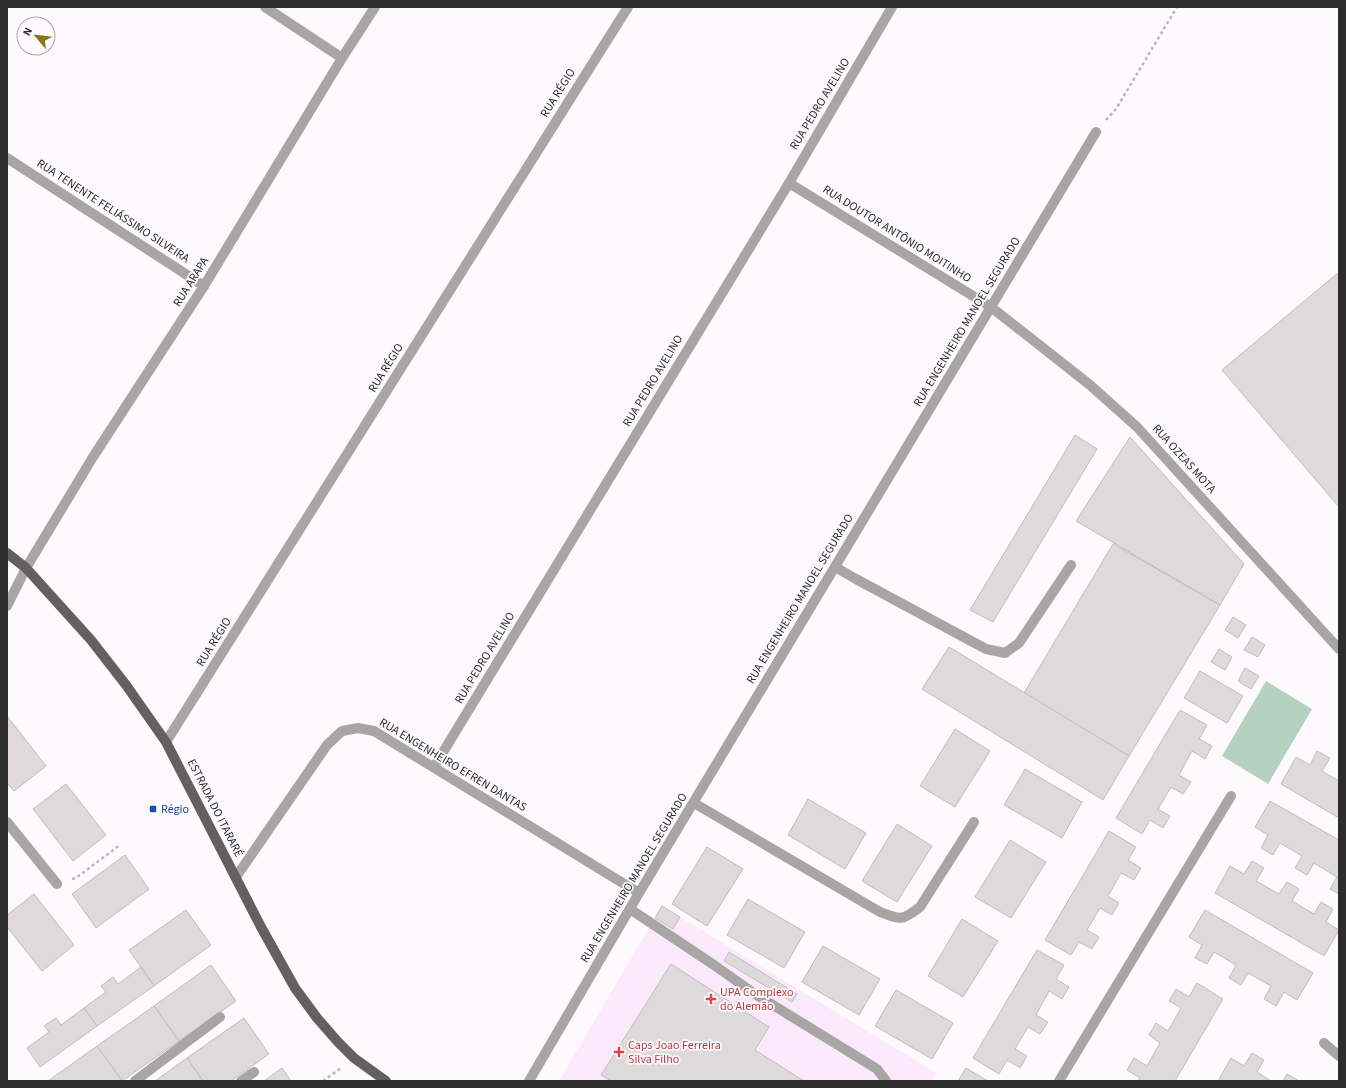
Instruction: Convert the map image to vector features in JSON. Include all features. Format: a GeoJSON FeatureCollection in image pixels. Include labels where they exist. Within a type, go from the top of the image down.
{"type":"FeatureCollection","features":[{"type":"Feature","properties":{"kind":"main road","name":"ESTRADA DO ITARARÉ"},"geometry":{"type":"LineString","coordinates":[[7,553],[26,568],[91,640],[126,685],[166,742],[261,927],[299,994],[338,1042],[354,1058],[383,1080]]}},
{"type":"Feature","properties":{"kind":"street"},"geometry":{"type":"LineString","coordinates":[[265,7],[342,58]]}},
{"type":"Feature","properties":{"kind":"street","name":"RUA ARAPA"},"geometry":{"type":"LineString","coordinates":[[7,606],[26,568],[93,457],[204,286],[374,7]]}},
{"type":"Feature","properties":{"kind":"street","name":"RUA RÉGIO"},"geometry":{"type":"LineString","coordinates":[[166,742],[628,7]]}},
{"type":"Feature","properties":{"kind":"street","name":"RUA PEDRO AVELINO"},"geometry":{"type":"LineString","coordinates":[[434,768],[789,183],[892,7]]}},
{"type":"Feature","properties":{"kind":"street","name":"RUA ENGENHEIRO MANOEL SEGURADO"},"geometry":{"type":"LineString","coordinates":[[529,1081],[639,893],[1096,132]]}},
{"type":"Feature","properties":{"kind":"street","name":"RUA TENENTE FELIÁSSIMO SILVEIRA"},"geometry":{"type":"LineString","coordinates":[[7,158],[204,286]]}},
{"type":"Feature","properties":{"kind":"street","name":"RUA DOUTOR ANTÔNIO MOITINHO"},"geometry":{"type":"LineString","coordinates":[[789,183],[991,307]]}},
{"type":"Feature","properties":{"kind":"street","name":"RUA OZEAS MOTA"},"geometry":{"type":"LineString","coordinates":[[991,307],[1072,371],[1137,427],[1339,649]]}},
{"type":"Feature","properties":{"kind":"street"},"geometry":{"type":"LineString","coordinates":[[835,567],[856,580],[986,649],[1005,653],[1019,643],[1071,565]]}},
{"type":"Feature","properties":{"kind":"street","name":"RUA ENGENHEIRO EFREN DANTAS"},"geometry":{"type":"LineString","coordinates":[[236,877],[327,745],[342,731],[358,728],[374,731],[639,893]]}},
{"type":"Feature","properties":{"kind":"street"},"geometry":{"type":"LineString","coordinates":[[1059,1081],[1231,796]]}},
{"type":"Feature","properties":{"kind":"street"},"geometry":{"type":"LineString","coordinates":[[694,803],[880,912],[896,919],[908,916],[920,907],[974,822]]}},
{"type":"Feature","properties":{"kind":"street"},"geometry":{"type":"LineString","coordinates":[[7,822],[57,884]]}},
{"type":"Feature","properties":{"kind":"street"},"geometry":{"type":"LineString","coordinates":[[630,909],[714,965],[754,994],[877,1069],[886,1081]]}},
{"type":"Feature","properties":{"kind":"street"},"geometry":{"type":"LineString","coordinates":[[135,1081],[220,1017]]}},
{"type":"Feature","properties":{"kind":"street"},"geometry":{"type":"LineString","coordinates":[[1324,1043],[1339,1056]]}},
{"type":"Feature","properties":{"kind":"street"},"geometry":{"type":"LineString","coordinates":[[241,1081],[254,1072]]}},
{"type":"Feature","properties":{"kind":"path"},"geometry":{"type":"LineString","coordinates":[[1096,132],[1116,109],[1176,7]]}},
{"type":"Feature","properties":{"kind":"path"},"geometry":{"type":"LineString","coordinates":[[57,884],[76,878],[120,845]]}},
{"type":"Feature","properties":{"kind":"shaded area","name":"UPA Complexo do Alemão"},"geometry":{"type":"Polygon","coordinates":[[[662,906],[936,1073],[932,1081],[559,1081],[662,906]]]}},
{"type":"Feature","properties":{"kind":"green space"},"geometry":{"type":"Polygon","coordinates":[[[1266,681],[1312,709],[1268,784],[1222,756],[1266,681]]]}},
{"type":"Feature","properties":{"kind":"building"},"geometry":{"type":"Polygon","coordinates":[[[1339,272],[1339,507],[1222,370],[1339,272]]]}},
{"type":"Feature","properties":{"kind":"building"},"geometry":{"type":"Polygon","coordinates":[[[1075,435],[1097,449],[993,622],[970,610],[1075,435]]]}},
{"type":"Feature","properties":{"kind":"building"},"geometry":{"type":"Polygon","coordinates":[[[1130,437],[1244,564],[1220,605],[1076,521],[1130,437]]]}},
{"type":"Feature","properties":{"kind":"building"},"geometry":{"type":"Polygon","coordinates":[[[1113,544],[1220,605],[1129,756],[1024,693],[1113,544]]]}},
{"type":"Feature","properties":{"kind":"building"},"geometry":{"type":"Polygon","coordinates":[[[1233,617],[1246,625],[1238,638],[1225,630],[1233,617]]]}},
{"type":"Feature","properties":{"kind":"building"},"geometry":{"type":"Polygon","coordinates":[[[1252,637],[1265,645],[1258,657],[1244,650],[1252,637]]]}},
{"type":"Feature","properties":{"kind":"building"},"geometry":{"type":"Polygon","coordinates":[[[949,647],[1129,756],[1103,800],[922,689],[949,647]]]}},
{"type":"Feature","properties":{"kind":"building"},"geometry":{"type":"Polygon","coordinates":[[[1219,649],[1232,657],[1225,670],[1211,662],[1219,649]]]}},
{"type":"Feature","properties":{"kind":"building"},"geometry":{"type":"Polygon","coordinates":[[[1245,668],[1259,676],[1251,689],[1238,681],[1245,668]]]}},
{"type":"Feature","properties":{"kind":"building"},"geometry":{"type":"Polygon","coordinates":[[[1200,671],[1243,696],[1227,723],[1184,698],[1200,671]]]}},
{"type":"Feature","properties":{"kind":"building"},"geometry":{"type":"Polygon","coordinates":[[[1180,710],[1207,725],[1199,739],[1212,746],[1205,759],[1192,751],[1179,775],[1191,782],[1183,794],[1171,787],[1158,809],[1170,816],[1163,828],[1150,820],[1142,834],[1116,818],[1180,710]]]}},
{"type":"Feature","properties":{"kind":"building"},"geometry":{"type":"Polygon","coordinates":[[[7,716],[46,766],[14,791],[7,783],[7,716]]]}},
{"type":"Feature","properties":{"kind":"building"},"geometry":{"type":"Polygon","coordinates":[[[955,729],[990,751],[955,807],[920,786],[955,729]]]}},
{"type":"Feature","properties":{"kind":"building"},"geometry":{"type":"Polygon","coordinates":[[[1317,751],[1330,758],[1322,771],[1339,781],[1339,818],[1281,784],[1296,757],[1310,765],[1317,751]]]}},
{"type":"Feature","properties":{"kind":"building"},"geometry":{"type":"Polygon","coordinates":[[[1025,769],[1082,802],[1062,838],[1004,805],[1025,769]]]}},
{"type":"Feature","properties":{"kind":"building"},"geometry":{"type":"Polygon","coordinates":[[[66,784],[106,835],[73,861],[33,809],[66,784]]]}},
{"type":"Feature","properties":{"kind":"building"},"geometry":{"type":"Polygon","coordinates":[[[808,799],[866,833],[845,869],[788,835],[808,799]]]}},
{"type":"Feature","properties":{"kind":"building"},"geometry":{"type":"Polygon","coordinates":[[[1270,801],[1339,840],[1339,894],[1330,889],[1337,877],[1314,863],[1307,875],[1295,868],[1302,856],[1280,843],[1273,855],[1261,848],[1268,835],[1255,827],[1270,801]]]}},
{"type":"Feature","properties":{"kind":"building"},"geometry":{"type":"Polygon","coordinates":[[[897,824],[932,846],[897,902],[862,881],[897,824]]]}},
{"type":"Feature","properties":{"kind":"building"},"geometry":{"type":"Polygon","coordinates":[[[1109,831],[1136,847],[1128,860],[1141,868],[1134,880],[1121,873],[1108,896],[1119,903],[1112,915],[1100,908],[1087,930],[1099,937],[1092,949],[1079,942],[1071,955],[1045,940],[1109,831]]]}},
{"type":"Feature","properties":{"kind":"building"},"geometry":{"type":"Polygon","coordinates":[[[1010,840],[1046,862],[1011,918],[975,897],[1010,840]]]}},
{"type":"Feature","properties":{"kind":"building"},"geometry":{"type":"Polygon","coordinates":[[[707,847],[743,869],[707,926],[672,904],[707,847]]]}},
{"type":"Feature","properties":{"kind":"building"},"geometry":{"type":"Polygon","coordinates":[[[125,855],[149,889],[96,928],[72,894],[125,855]]]}},
{"type":"Feature","properties":{"kind":"building"},"geometry":{"type":"Polygon","coordinates":[[[1252,861],[1264,868],[1256,881],[1279,894],[1287,882],[1299,889],[1292,901],[1314,914],[1321,902],[1333,909],[1326,922],[1339,930],[1324,956],[1215,893],[1230,866],[1244,874],[1252,861]]]}},
{"type":"Feature","properties":{"kind":"building"},"geometry":{"type":"Polygon","coordinates":[[[34,894],[74,945],[42,971],[7,927],[7,915],[34,894]]]}},
{"type":"Feature","properties":{"kind":"building"},"geometry":{"type":"Polygon","coordinates":[[[748,899],[805,932],[784,968],[727,935],[748,899]]]}},
{"type":"Feature","properties":{"kind":"building"},"geometry":{"type":"Polygon","coordinates":[[[662,906],[680,917],[673,929],[655,918],[662,906]]]}},
{"type":"Feature","properties":{"kind":"building"},"geometry":{"type":"Polygon","coordinates":[[[186,910],[211,945],[154,986],[129,950],[186,910]]]}},
{"type":"Feature","properties":{"kind":"building"},"geometry":{"type":"Polygon","coordinates":[[[1205,910],[1313,973],[1297,1000],[1284,992],[1276,1006],[1264,999],[1271,986],[1248,973],[1241,985],[1229,978],[1236,965],[1214,952],[1207,964],[1195,958],[1202,945],[1189,937],[1205,910]]]}},
{"type":"Feature","properties":{"kind":"building"},"geometry":{"type":"Polygon","coordinates":[[[962,919],[998,941],[963,997],[928,976],[962,919]]]}},
{"type":"Feature","properties":{"kind":"building"},"geometry":{"type":"Polygon","coordinates":[[[823,946],[880,979],[859,1015],[802,982],[823,946]]]}},
{"type":"Feature","properties":{"kind":"building"},"geometry":{"type":"Polygon","coordinates":[[[1037,950],[1064,965],[1056,979],[1069,987],[1062,999],[1049,991],[1036,1015],[1048,1022],[1040,1034],[1028,1027],[1015,1049],[1027,1056],[1020,1068],[1007,1060],[999,1074],[973,1058],[1037,950]]]}},
{"type":"Feature","properties":{"kind":"building"},"geometry":{"type":"Polygon","coordinates":[[[729,952],[797,994],[792,1002],[724,961],[729,952]]]}},
{"type":"Feature","properties":{"kind":"building"},"geometry":{"type":"Polygon","coordinates":[[[671,964],[769,1027],[755,1050],[804,1081],[611,1081],[601,1075],[671,964]]]}},
{"type":"Feature","properties":{"kind":"building"},"geometry":{"type":"Polygon","coordinates":[[[211,965],[236,1001],[179,1041],[154,1006],[211,965]]]}},
{"type":"Feature","properties":{"kind":"building"},"geometry":{"type":"Polygon","coordinates":[[[141,967],[154,986],[97,1026],[84,1008],[106,992],[101,986],[113,977],[118,984],[141,967]]]}},
{"type":"Feature","properties":{"kind":"building"},"geometry":{"type":"Polygon","coordinates":[[[1197,983],[1223,999],[1175,1081],[1138,1081],[1140,1078],[1127,1070],[1134,1058],[1147,1066],[1160,1043],[1149,1035],[1156,1023],[1168,1031],[1181,1008],[1169,1001],[1176,989],[1189,997],[1197,983]]]}},
{"type":"Feature","properties":{"kind":"building"},"geometry":{"type":"Polygon","coordinates":[[[896,990],[953,1023],[932,1059],[875,1026],[896,990]]]}},
{"type":"Feature","properties":{"kind":"building"},"geometry":{"type":"Polygon","coordinates":[[[154,1006],[179,1041],[122,1081],[97,1046],[154,1006]]]}},
{"type":"Feature","properties":{"kind":"building"},"geometry":{"type":"Polygon","coordinates":[[[84,1008],[97,1026],[40,1067],[27,1048],[49,1032],[44,1026],[56,1018],[61,1025],[84,1008]]]}},
{"type":"Feature","properties":{"kind":"building"},"geometry":{"type":"Polygon","coordinates":[[[244,1018],[269,1054],[231,1081],[203,1081],[187,1058],[244,1018]]]}},
{"type":"Feature","properties":{"kind":"building"},"geometry":{"type":"Polygon","coordinates":[[[97,1046],[122,1081],[48,1081],[97,1046]]]}},
{"type":"Feature","properties":{"kind":"building"},"geometry":{"type":"Polygon","coordinates":[[[1252,1053],[1264,1060],[1257,1072],[1271,1081],[1218,1081],[1231,1058],[1244,1066],[1252,1053]]]}},
{"type":"Feature","properties":{"kind":"building"},"geometry":{"type":"Polygon","coordinates":[[[187,1058],[203,1081],[155,1081],[187,1058]]]}},
{"type":"Feature","properties":{"kind":"building"},"geometry":{"type":"Polygon","coordinates":[[[282,1068],[291,1081],[264,1081],[282,1068]]]}},
{"type":"Feature","properties":{"kind":"building"},"geometry":{"type":"Polygon","coordinates":[[[966,1068],[988,1081],[958,1081],[966,1068]]]}},
{"type":"Feature","properties":{"kind":"building"},"geometry":{"type":"Polygon","coordinates":[[[1287,1074],[1299,1081],[1283,1081],[1287,1074]]]}},
{"type":"Feature","properties":{"kind":"place","name":"Régio"},"geometry":{"type":"Point","coordinates":[153,809]}},
{"type":"Feature","properties":{"kind":"place","name":"UPA Complexo do Alemão"},"geometry":{"type":"Point","coordinates":[711,999]}},
{"type":"Feature","properties":{"kind":"place","name":"Caps Joao Ferreira Silva Filho"},"geometry":{"type":"Point","coordinates":[619,1052]}}]}
